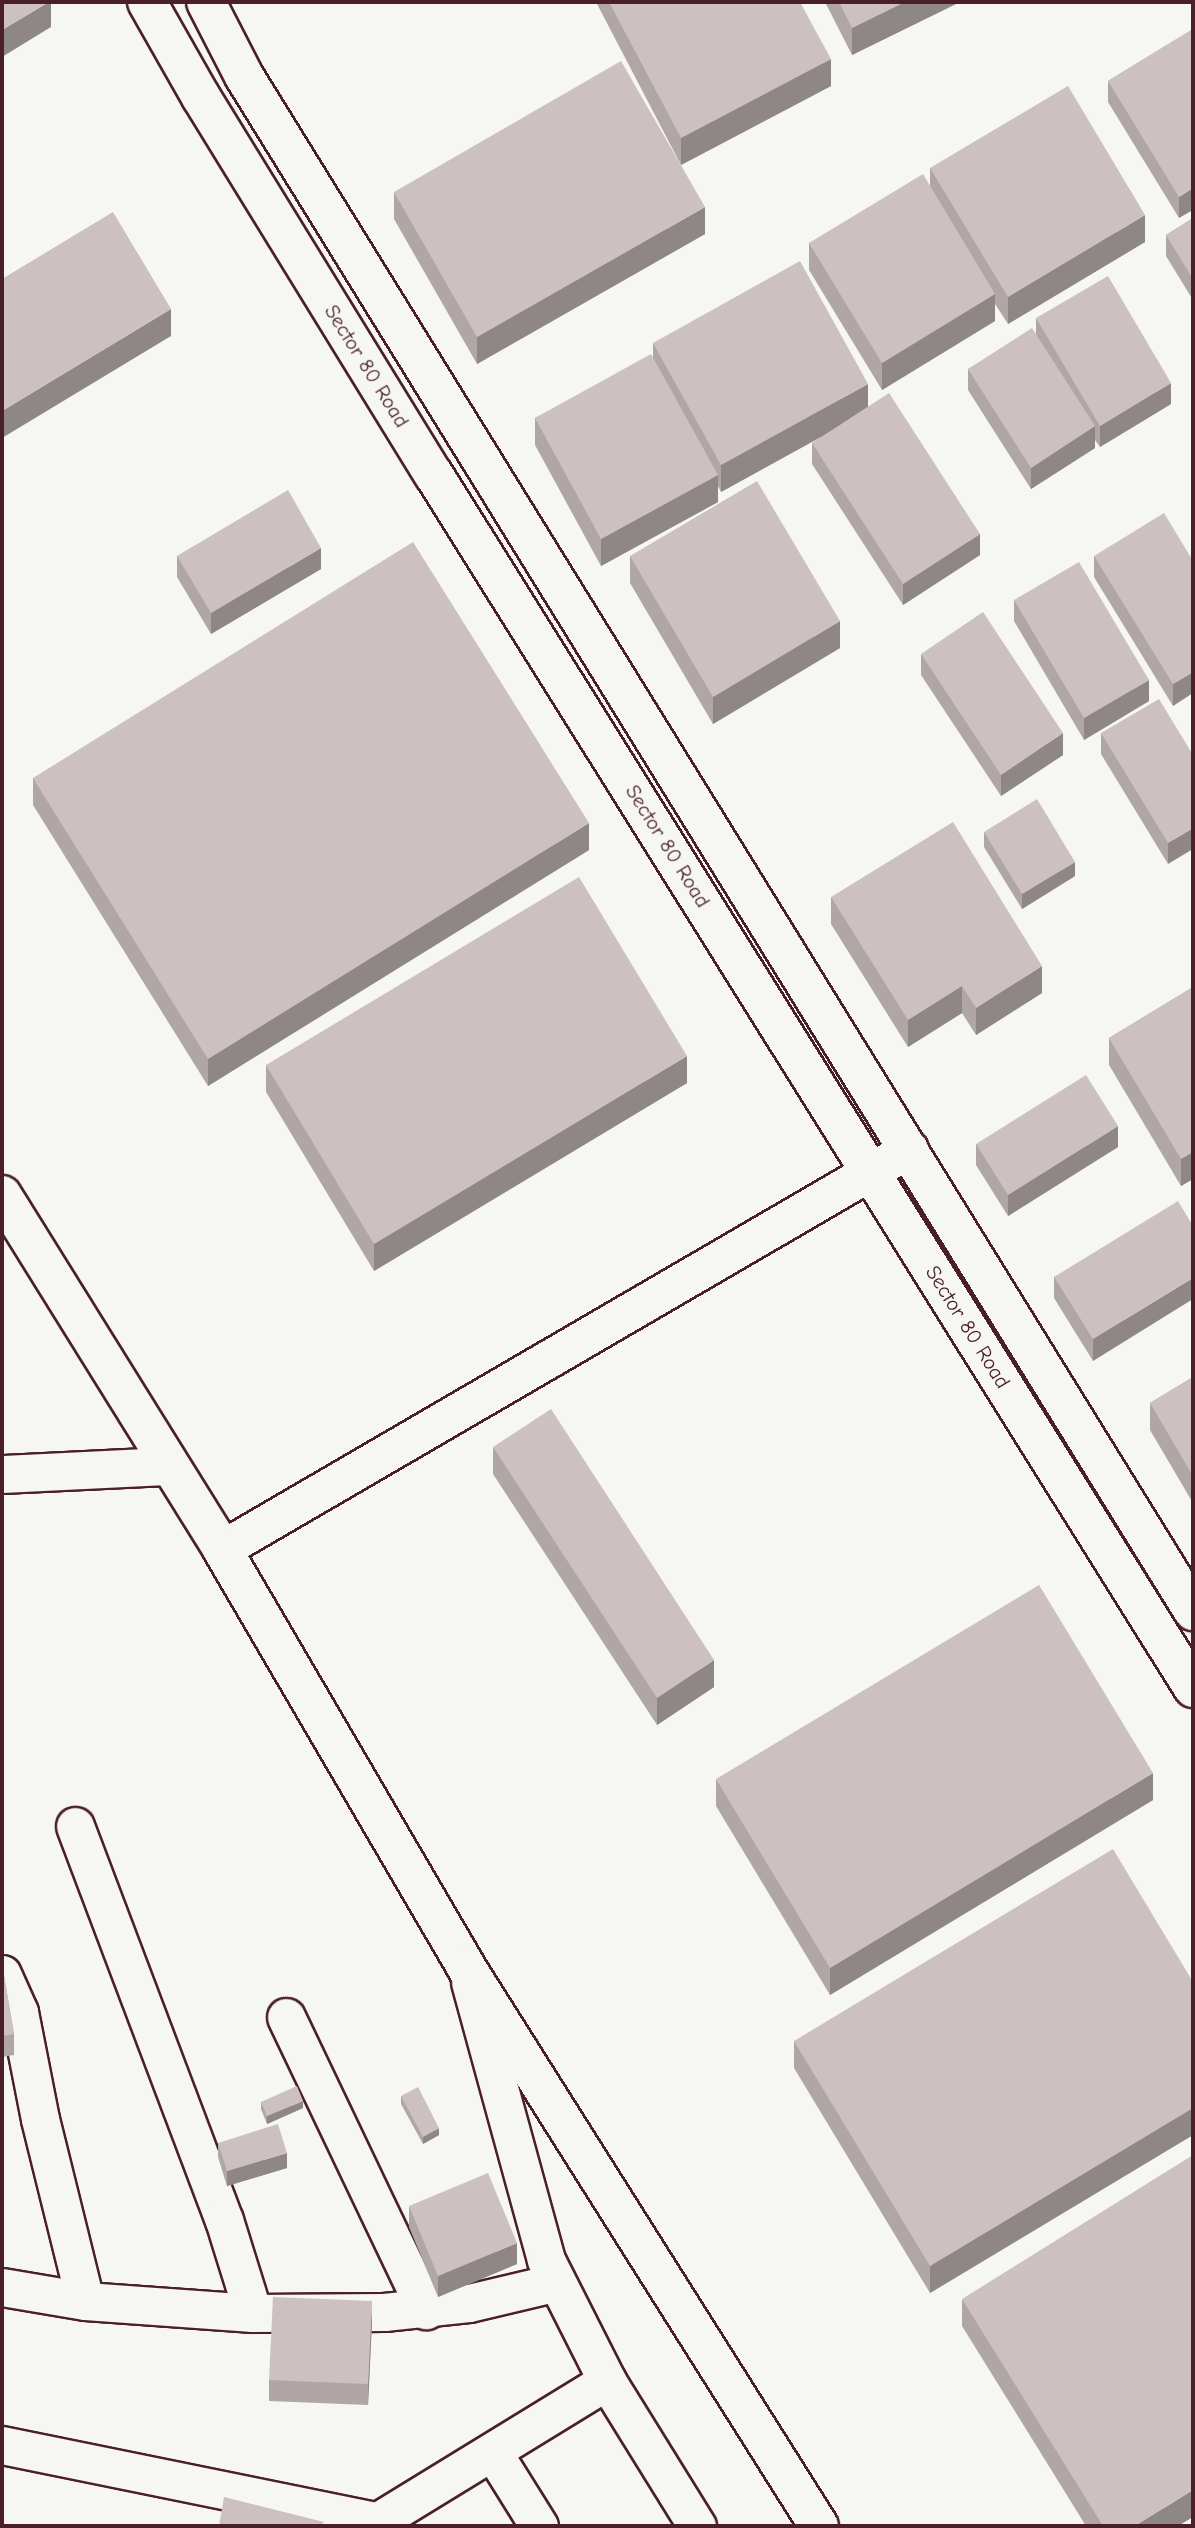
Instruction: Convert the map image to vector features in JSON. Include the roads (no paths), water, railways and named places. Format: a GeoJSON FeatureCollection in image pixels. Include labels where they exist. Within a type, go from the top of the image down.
{"type":"FeatureCollection","features":[{"type":"Feature","properties":{"kind":"street","name":"Sector 80 Road"},"geometry":{"type":"LineString","coordinates":[[147,2],[288,239],[1193,1688]]}},
{"type":"Feature","properties":{"kind":"street","name":"Sector 80 Road"},"geometry":{"type":"LineString","coordinates":[[206,2],[244,76],[1193,1611]]}},
{"type":"Feature","properties":{"kind":"street"},"geometry":{"type":"LineString","coordinates":[[222,1549],[870,1169],[909,1149]]}},
{"type":"Feature","properties":{"kind":"street"},"geometry":{"type":"LineString","coordinates":[[2,1195],[222,1549],[466,1967],[819,2526]]}},
{"type":"Feature","properties":{"kind":"street"},"geometry":{"type":"LineString","coordinates":[[2,1474],[168,1466]]}},
{"type":"Feature","properties":{"kind":"street"},"geometry":{"type":"LineString","coordinates":[[75,1826],[224,2220],[253,2313]]}},
{"type":"Feature","properties":{"kind":"street"},"geometry":{"type":"LineString","coordinates":[[466,1967],[546,2260],[607,2381],[697,2526]]}},
{"type":"Feature","properties":{"kind":"street"},"geometry":{"type":"LineString","coordinates":[[2,1974],[19,2012],[40,2119],[85,2301]]}},
{"type":"Feature","properties":{"kind":"street"},"geometry":{"type":"LineString","coordinates":[[286,2017],[426,2310]]}},
{"type":"Feature","properties":{"kind":"street"},"geometry":{"type":"LineString","coordinates":[[2,2287],[85,2301],[253,2313],[426,2310],[557,2282]]}},
{"type":"Feature","properties":{"kind":"street"},"geometry":{"type":"LineString","coordinates":[[2,2445],[374,2524],[494,2455],[607,2381]]}},
{"type":"Feature","properties":{"kind":"street"},"geometry":{"type":"LineString","coordinates":[[494,2455],[539,2526]]}}]}
